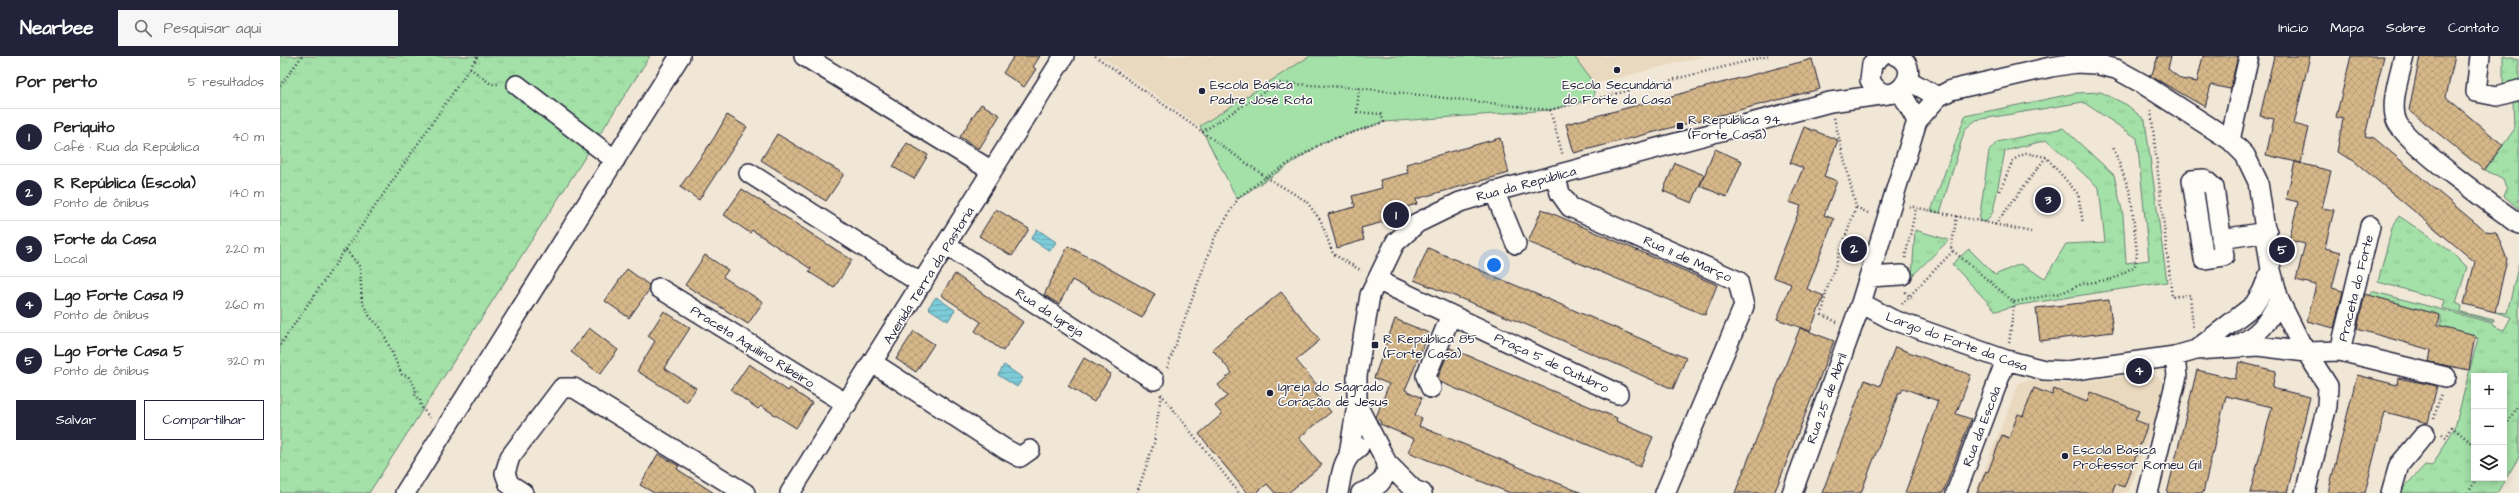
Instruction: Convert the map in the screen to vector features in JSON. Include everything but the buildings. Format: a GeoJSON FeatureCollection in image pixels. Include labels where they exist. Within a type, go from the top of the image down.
{"type":"FeatureCollection","features":[{"type":"Feature","properties":{"kind":"street"},"geometry":{"type":"LineString","coordinates":[[405,493],[440,440],[680,56]]}},
{"type":"Feature","properties":{"kind":"street"},"geometry":{"type":"LineString","coordinates":[[804,56],[992,172]]}},
{"type":"Feature","properties":{"kind":"street","name":"Avenida Terra da Pastoria"},"geometry":{"type":"LineString","coordinates":[[790,493],[873,363],[1064,56]]}},
{"type":"Feature","properties":{"kind":"street"},"geometry":{"type":"LineString","coordinates":[[1880,56],[1872,64],[1869,74],[1873,86],[1899,88],[1938,97]]}},
{"type":"Feature","properties":{"kind":"street"},"geometry":{"type":"LineString","coordinates":[[2230,140],[2249,56]]}},
{"type":"Feature","properties":{"kind":"street"},"geometry":{"type":"LineString","coordinates":[[2404,56],[2394,98],[2396,122],[2412,141],[2519,224]]}},
{"type":"Feature","properties":{"kind":"street"},"geometry":{"type":"LineString","coordinates":[[2480,56],[2476,92],[2497,96],[2519,90]]}},
{"type":"Feature","properties":{"kind":"street"},"geometry":{"type":"LineString","coordinates":[[1830,102],[1899,88],[1909,74],[1902,58]]}},
{"type":"Feature","properties":{"kind":"street"},"geometry":{"type":"LineString","coordinates":[[1861,303],[1917,121],[1938,97],[1951,90],[2076,63],[2117,62],[2143,84],[2230,140],[2245,154],[2253,168],[2258,182],[2267,232],[2271,270],[2279,300],[2306,352],[2328,386],[2327,406],[2305,493]]}},
{"type":"Feature","properties":{"kind":"street"},"geometry":{"type":"LineString","coordinates":[[1830,102],[1869,74]]}},
{"type":"Feature","properties":{"kind":"street"},"geometry":{"type":"LineString","coordinates":[[517,85],[615,160]]}},
{"type":"Feature","properties":{"kind":"street"},"geometry":{"type":"LineString","coordinates":[[1899,88],[1917,121]]}},
{"type":"Feature","properties":{"kind":"street","name":"Rua da República"},"geometry":{"type":"LineString","coordinates":[[1338,493],[1357,405],[1357,376],[1370,295],[1395,243],[1417,223],[1460,202],[1494,191],[1830,102]]}},
{"type":"Feature","properties":{"kind":"street"},"geometry":{"type":"LineString","coordinates":[[749,173],[922,284]]}},
{"type":"Feature","properties":{"kind":"street","name":"Rua 11 de Março"},"geometry":{"type":"LineString","coordinates":[[1561,173],[1560,193],[1570,207],[1738,281],[1744,306],[1665,493]]}},
{"type":"Feature","properties":{"kind":"street"},"geometry":{"type":"LineString","coordinates":[[1494,191],[1516,244]]}},
{"type":"Feature","properties":{"kind":"street","name":"Praceta do Forte"},"geometry":{"type":"LineString","coordinates":[[2340,351],[2370,226]]}},
{"type":"Feature","properties":{"kind":"street"},"geometry":{"type":"LineString","coordinates":[[2221,239],[2267,232]]}},
{"type":"Feature","properties":{"kind":"street","name":"Rua da Igreja"},"geometry":{"type":"LineString","coordinates":[[946,245],[1159,386]]}},
{"type":"Feature","properties":{"kind":"street","name":"Largo do Forte da Casa"},"geometry":{"type":"LineString","coordinates":[[2196,350],[2254,305],[2271,270]]}},
{"type":"Feature","properties":{"kind":"street"},"geometry":{"type":"LineString","coordinates":[[1869,277],[1902,275]]}},
{"type":"Feature","properties":{"kind":"street","name":"Praça 5 de Outubro"},"geometry":{"type":"LineString","coordinates":[[1377,280],[1618,394]]}},
{"type":"Feature","properties":{"kind":"street","name":"Praceta Aquilino Ribeiro"},"geometry":{"type":"LineString","coordinates":[[659,288],[847,404]]}},
{"type":"Feature","properties":{"kind":"street","name":"Largo do Forte da Casa"},"geometry":{"type":"LineString","coordinates":[[2231,348],[2253,338],[2263,328],[2279,300]]}},
{"type":"Feature","properties":{"kind":"street","name":"Largo do Forte da Casa"},"geometry":{"type":"LineString","coordinates":[[1861,303],[1891,319],[2006,360],[2044,370],[2068,372],[2175,356],[2196,350],[2258,346],[2306,352]]}},
{"type":"Feature","properties":{"kind":"street","name":"Rua 25 de Abril"},"geometry":{"type":"LineString","coordinates":[[1792,493],[1861,303]]}},
{"type":"Feature","properties":{"kind":"street"},"geometry":{"type":"LineString","coordinates":[[1430,388],[1426,376],[1451,315]]}},
{"type":"Feature","properties":{"kind":"street","name":"Praceta do Forte"},"geometry":{"type":"LineString","coordinates":[[2306,352],[2340,351],[2446,377]]}},
{"type":"Feature","properties":{"kind":"street"},"geometry":{"type":"LineString","coordinates":[[2148,493],[2177,376],[2175,356]]}},
{"type":"Feature","properties":{"kind":"street","name":"Rua da Escola"},"geometry":{"type":"LineString","coordinates":[[1956,493],[2006,360]]}},
{"type":"Feature","properties":{"kind":"street"},"geometry":{"type":"LineString","coordinates":[[873,363],[1005,449],[1020,457],[1030,450]]}},
{"type":"Feature","properties":{"kind":"street"},"geometry":{"type":"LineString","coordinates":[[523,493],[509,484],[505,473],[510,457],[562,388],[574,388],[745,493]]}},
{"type":"Feature","properties":{"kind":"street","name":"Rua da República"},"geometry":{"type":"LineString","coordinates":[[1357,405],[1385,458]]}},
{"type":"Feature","properties":{"kind":"street"},"geometry":{"type":"LineString","coordinates":[[2391,493],[2399,465],[2433,431]]}},
{"type":"Feature","properties":{"kind":"street"},"geometry":{"type":"LineString","coordinates":[[1360,447],[1371,447],[1385,458],[1418,491],[1359,489],[1349,484],[1346,459],[1360,447]]}},
{"type":"Feature","properties":{"kind":"street"},"geometry":{"type":"LineString","coordinates":[[1369,490],[1387,473],[1385,458]]}},
{"type":"Feature","properties":{"kind":"path"},"geometry":{"type":"LineString","coordinates":[[280,86],[302,56]]}},
{"type":"Feature","properties":{"kind":"path"},"geometry":{"type":"LineString","coordinates":[[280,345],[478,56]]}},
{"type":"Feature","properties":{"kind":"path"},"geometry":{"type":"LineString","coordinates":[[1095,56],[1266,177],[1306,201],[1322,221],[1333,254],[1377,280]]}},
{"type":"Feature","properties":{"kind":"path"},"geometry":{"type":"LineString","coordinates":[[1202,132],[1278,83],[1359,88],[1550,110],[1768,56]]}},
{"type":"Feature","properties":{"kind":"path"},"geometry":{"type":"LineString","coordinates":[[470,68],[491,84],[517,85]]}},
{"type":"Feature","properties":{"kind":"path"},"geometry":{"type":"LineString","coordinates":[[1137,493],[1154,443],[1159,386],[1214,239],[1239,197],[1266,177],[1324,142],[1384,122],[1381,114],[1357,112],[1359,88]]}},
{"type":"Feature","properties":{"kind":"path"},"geometry":{"type":"LineString","coordinates":[[1830,102],[1856,207],[1826,292],[1822,315],[1834,321],[1853,326]]}},
{"type":"Feature","properties":{"kind":"path"},"geometry":{"type":"LineString","coordinates":[[1550,110],[1561,173]]}},
{"type":"Feature","properties":{"kind":"path"},"geometry":{"type":"LineString","coordinates":[[2156,114],[2150,110],[2171,293],[2172,297],[2190,295],[2196,350]]}},
{"type":"Feature","properties":{"kind":"path"},"geometry":{"type":"LineString","coordinates":[[2014,302],[2061,293],[2082,284],[2113,279],[2135,266],[2136,254],[2131,195],[2113,147]]}},
{"type":"Feature","properties":{"kind":"path"},"geometry":{"type":"LineString","coordinates":[[2000,191],[2013,160],[2026,153],[2046,157],[2078,194],[2083,223]]}},
{"type":"Feature","properties":{"kind":"path"},"geometry":{"type":"LineString","coordinates":[[1995,225],[2046,157]]}},
{"type":"Feature","properties":{"kind":"path"},"geometry":{"type":"LineString","coordinates":[[1891,202],[2031,232]]}},
{"type":"Feature","properties":{"kind":"path"},"geometry":{"type":"LineString","coordinates":[[1856,207],[1885,221]]}},
{"type":"Feature","properties":{"kind":"path"},"geometry":{"type":"LineString","coordinates":[[1914,300],[1908,296],[1904,290],[1902,275],[1916,208]]}},
{"type":"Feature","properties":{"kind":"path"},"geometry":{"type":"LineString","coordinates":[[1957,216],[1951,249],[2014,302]]}},
{"type":"Feature","properties":{"kind":"path"},"geometry":{"type":"LineString","coordinates":[[346,250],[360,267],[359,284],[362,302],[370,316],[381,328],[402,374],[408,376],[416,390],[415,396],[420,400],[421,407],[431,419],[429,422],[440,440]]}},
{"type":"Feature","properties":{"kind":"path"},"geometry":{"type":"LineString","coordinates":[[1891,319],[1908,296],[1953,251]]}},
{"type":"Feature","properties":{"kind":"path"},"geometry":{"type":"LineString","coordinates":[[2006,360],[2014,302]]}},
{"type":"Feature","properties":{"kind":"path"},"geometry":{"type":"LineString","coordinates":[[2446,377],[2433,431],[2446,437],[2452,428],[2471,443]]}},
{"type":"Feature","properties":{"kind":"path"},"geometry":{"type":"LineString","coordinates":[[1159,386],[1239,493]]}},
{"type":"Feature","properties":{"kind":"path"},"geometry":{"type":"LineString","coordinates":[[2507,424],[2519,403]]}},
{"type":"Feature","properties":{"kind":"path"},"geometry":{"type":"LineString","coordinates":[[2468,493],[2475,481]]}},
{"type":"Feature","properties":{"kind":"shaded area","name":"Escola Básica Padre José Rota"},"geometry":{"type":"Polygon","coordinates":[[[1100,56],[1310,56],[1200,126],[1100,56]]]}},
{"type":"Feature","properties":{"kind":"shaded area","name":"Escola Secundária do Forte da Casa"},"geometry":{"type":"Polygon","coordinates":[[[1574,56],[1705,56],[1594,84],[1574,56]]]}},
{"type":"Feature","properties":{"kind":"shaded area","name":"Escola Básica Professor Romeu Gil"},"geometry":{"type":"Polygon","coordinates":[[[2148,373],[2158,377],[2162,381],[2162,390],[2152,432],[2150,433],[2129,491],[2124,493],[1975,493],[2019,383],[2029,380],[2065,384],[2148,373]]]}},
{"type":"Feature","properties":{"kind":"green space"},"geometry":{"type":"Polygon","coordinates":[[[280,56],[650,56],[369,493],[280,493],[280,56]]]}},
{"type":"Feature","properties":{"kind":"green space"},"geometry":{"type":"Polygon","coordinates":[[[1310,56],[1574,56],[1594,84],[1594,98],[1550,110],[1384,122],[1324,142],[1237,199],[1200,126],[1310,56]]]}},
{"type":"Feature","properties":{"kind":"green space"},"geometry":{"type":"Polygon","coordinates":[[[2503,56],[2519,60],[2519,85],[2503,86],[2503,56]]]}},
{"type":"Feature","properties":{"kind":"green space"},"geometry":{"type":"Polygon","coordinates":[[[2101,92],[2127,105],[2145,120],[2167,282],[2019,305],[1996,311],[1952,264],[1969,249],[1995,275],[2020,264],[2045,278],[2066,244],[2105,242],[2099,188],[2047,140],[2005,151],[1993,212],[1986,222],[1979,221],[1989,151],[1997,142],[2063,128],[2114,175],[2123,215],[2126,263],[2149,260],[2137,138],[2083,102],[1976,120],[1965,129],[1940,213],[1931,211],[1965,116],[2076,93],[2101,92]]]}},
{"type":"Feature","properties":{"kind":"green space"},"geometry":{"type":"Polygon","coordinates":[[[2519,98],[2519,209],[2504,196],[2507,189],[2502,178],[2485,170],[2514,130],[2513,99],[2519,98]]]}},
{"type":"Feature","properties":{"kind":"green space"},"geometry":{"type":"Polygon","coordinates":[[[2399,216],[2452,252],[2467,267],[2456,303],[2462,306],[2461,312],[2494,320],[2494,322],[2442,308],[2444,300],[2378,282],[2392,228],[2399,216]]]}},
{"type":"Feature","properties":{"kind":"green space"},"geometry":{"type":"Polygon","coordinates":[[[1915,230],[1949,240],[1912,276],[1915,230]]]}},
{"type":"Feature","properties":{"kind":"green space"},"geometry":{"type":"Polygon","coordinates":[[[2519,263],[2519,457],[2507,477],[2507,373],[2471,373],[2471,481],[2504,481],[2497,493],[2399,493],[2425,465],[2432,466],[2455,427],[2478,338],[2441,328],[2441,316],[2370,296],[2371,291],[2492,323],[2493,326],[2504,330],[2511,317],[2495,312],[2507,313],[2519,263]]]}},
{"type":"Feature","properties":{"kind":"water"},"geometry":{"type":"Polygon","coordinates":[[[1037,229],[1056,242],[1050,251],[1031,239],[1037,229]]]}},
{"type":"Feature","properties":{"kind":"water"},"geometry":{"type":"Polygon","coordinates":[[[936,297],[955,310],[948,321],[928,308],[936,297]]]}},
{"type":"Feature","properties":{"kind":"water"},"geometry":{"type":"Polygon","coordinates":[[[1004,365],[1023,378],[1017,387],[998,375],[1004,365]]]}},
{"type":"Feature","properties":{"kind":"place","name":"Escola Secundária do Forte da Casa"},"geometry":{"type":"Point","coordinates":[1617,70]}},
{"type":"Feature","properties":{"kind":"place","name":"Escola Básica Padre José Rota"},"geometry":{"type":"Point","coordinates":[1202,91]}},
{"type":"Feature","properties":{"kind":"place","name":"R República 94 (Forte Casa)"},"geometry":{"type":"Point","coordinates":[1680,126]}},
{"type":"Feature","properties":{"kind":"place","name":"Forte da Casa"},"geometry":{"type":"Point","coordinates":[2048,200]}},
{"type":"Feature","properties":{"kind":"place","name":"Periquito"},"geometry":{"type":"Point","coordinates":[1396,215]}},
{"type":"Feature","properties":{"kind":"place","name":"R República (Escola)"},"geometry":{"type":"Point","coordinates":[1854,249]}},
{"type":"Feature","properties":{"kind":"place","name":"Lgo Forte Casa 5"},"geometry":{"type":"Point","coordinates":[2282,250]}},
{"type":"Feature","properties":{"kind":"place","name":"R República 85 (Forte Casa)"},"geometry":{"type":"Point","coordinates":[1375,345]}},
{"type":"Feature","properties":{"kind":"place","name":"Lgo Forte Casa 19"},"geometry":{"type":"Point","coordinates":[2139,371]}},
{"type":"Feature","properties":{"kind":"place","name":"Igreja do Sagrado Coração de Jesus"},"geometry":{"type":"Point","coordinates":[1270,393]}},
{"type":"Feature","properties":{"kind":"place","name":"Escola Básica Professor Romeu Gil"},"geometry":{"type":"Point","coordinates":[2065,456]}}]}
